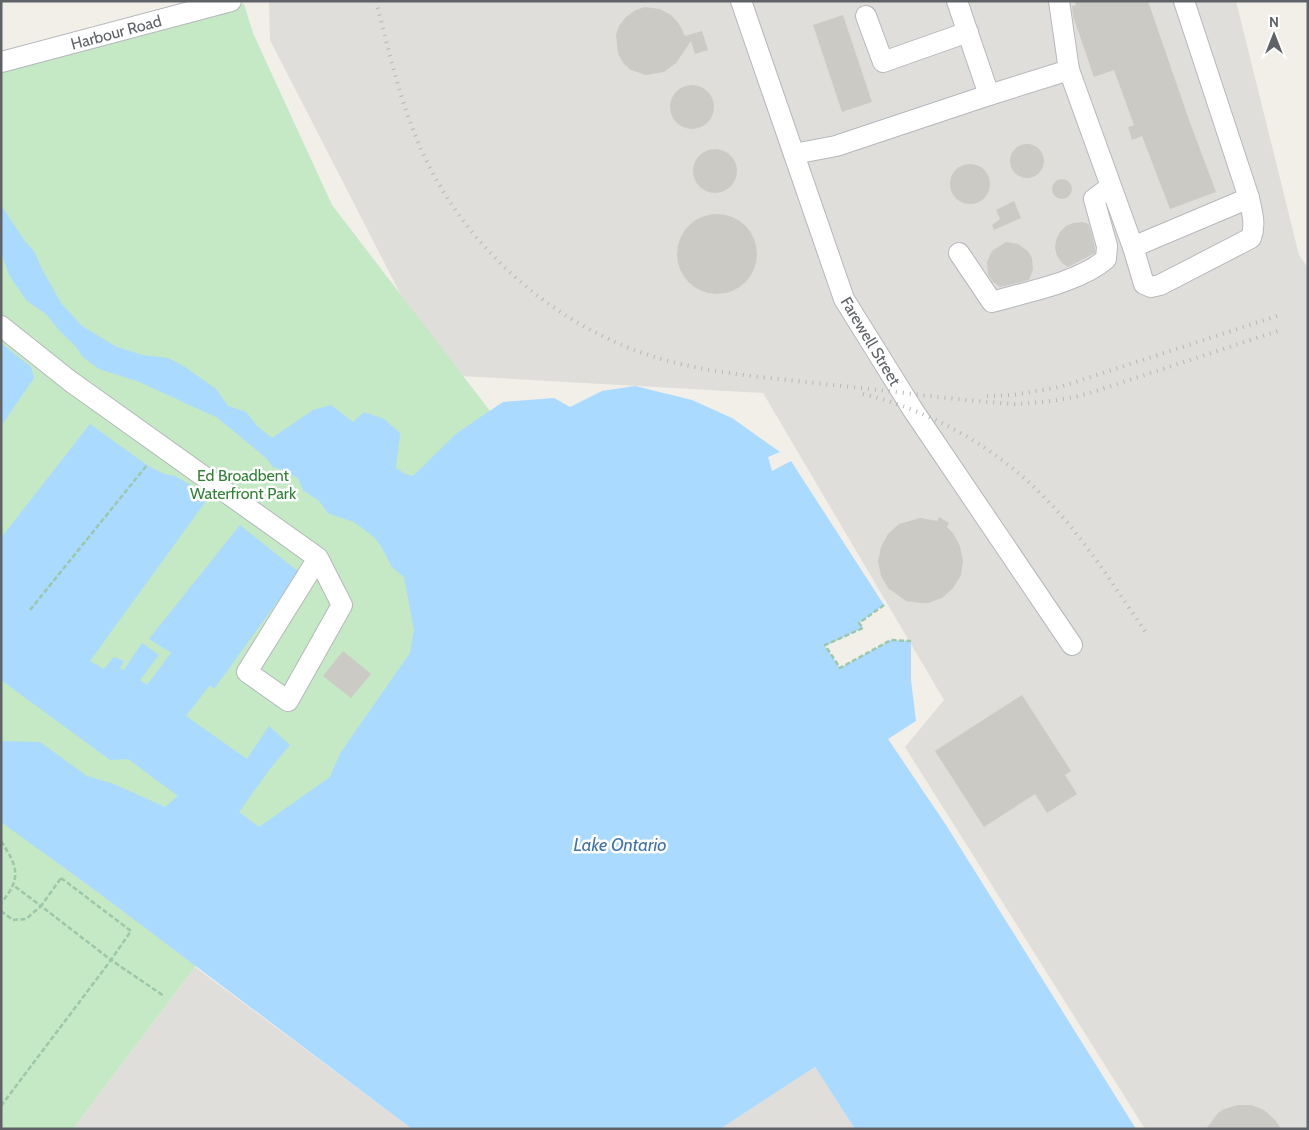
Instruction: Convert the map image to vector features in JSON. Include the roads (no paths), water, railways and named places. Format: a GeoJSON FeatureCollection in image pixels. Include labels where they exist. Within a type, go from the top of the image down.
{"type":"FeatureCollection","features":[{"type":"Feature","properties":{"kind":"street","name":"Harbour Road"},"geometry":{"type":"LineString","coordinates":[[1,62],[231,1]]}},
{"type":"Feature","properties":{"kind":"street","name":"Farewell Street"},"geometry":{"type":"LineString","coordinates":[[741,1],[844,299],[913,410],[1072,645]]}},
{"type":"Feature","properties":{"kind":"street"},"geometry":{"type":"LineString","coordinates":[[957,1],[989,94]]}},
{"type":"Feature","properties":{"kind":"street"},"geometry":{"type":"LineString","coordinates":[[1059,1],[1069,70],[1133,247],[1144,284],[1151,287],[1160,285],[1251,238],[1254,222],[1249,198],[1184,1]]}},
{"type":"Feature","properties":{"kind":"street"},"geometry":{"type":"LineString","coordinates":[[866,16],[883,62],[968,32]]}},
{"type":"Feature","properties":{"kind":"street"},"geometry":{"type":"LineString","coordinates":[[794,154],[836,146],[989,94],[1069,70]]}},
{"type":"Feature","properties":{"kind":"street"},"geometry":{"type":"LineString","coordinates":[[959,254],[992,302],[1096,269],[1106,259],[1107,246],[1094,199],[1110,187]]}},
{"type":"Feature","properties":{"kind":"street"},"geometry":{"type":"LineString","coordinates":[[1133,247],[1249,198]]}},
{"type":"Feature","properties":{"kind":"street"},"geometry":{"type":"LineString","coordinates":[[1,326],[70,381],[318,558],[342,605],[288,701],[247,672],[318,558]]}},
{"type":"Feature","properties":{"kind":"water","name":"Lake Ontario"},"geometry":{"type":"Polygon","coordinates":[[[1,205],[24,240],[34,251],[61,303],[82,326],[115,346],[142,355],[168,358],[185,367],[216,389],[228,406],[246,412],[258,427],[272,438],[313,410],[331,405],[353,422],[364,412],[384,419],[400,433],[396,468],[405,474],[413,476],[457,433],[503,402],[554,398],[570,407],[602,391],[635,386],[692,400],[732,418],[780,452],[768,457],[772,471],[791,461],[884,605],[859,623],[863,628],[825,646],[840,668],[891,640],[911,641],[911,680],[916,721],[888,739],[946,825],[1136,1129],[855,1129],[815,1067],[720,1129],[412,1129],[99,893],[1,822],[1,741],[40,742],[87,776],[114,784],[165,807],[178,796],[128,759],[110,760],[1,680],[1,538],[90,424],[147,465],[164,474],[175,476],[200,490],[206,501],[90,661],[104,669],[114,657],[124,661],[120,668],[124,670],[142,643],[159,655],[140,680],[147,685],[171,653],[149,639],[240,525],[299,572],[214,689],[210,685],[186,716],[247,759],[269,726],[290,745],[269,770],[239,812],[259,827],[330,777],[341,752],[410,653],[414,630],[404,577],[392,567],[374,537],[354,522],[329,514],[319,501],[303,490],[298,478],[273,467],[267,459],[218,418],[137,381],[99,369],[83,357],[46,314],[27,301],[9,275],[1,252],[1,205]]]}},
{"type":"Feature","properties":{"kind":"water"},"geometry":{"type":"Polygon","coordinates":[[[1,343],[31,367],[34,378],[1,426],[1,343]]]}},
{"type":"Feature","properties":{"kind":"railway"},"geometry":{"type":"LineString","coordinates":[[376,1],[397,83],[410,123],[427,162],[446,196],[469,228],[494,257],[523,284],[587,328],[622,345],[680,364],[723,372],[1014,404],[1052,401],[1090,393],[1281,330]]}},
{"type":"Feature","properties":{"kind":"railway"},"geometry":{"type":"LineString","coordinates":[[987,396],[1013,395],[1060,387],[1280,315]]}},
{"type":"Feature","properties":{"kind":"railway"},"geometry":{"type":"LineString","coordinates":[[863,394],[913,410],[961,433],[984,447],[1026,480],[1060,513],[1099,564],[1148,635]]}},
{"type":"Feature","properties":{"kind":"park label","name":"Ed Broadbent Waterfront Park"},"geometry":{"type":"Point","coordinates":[243,484]}}]}
